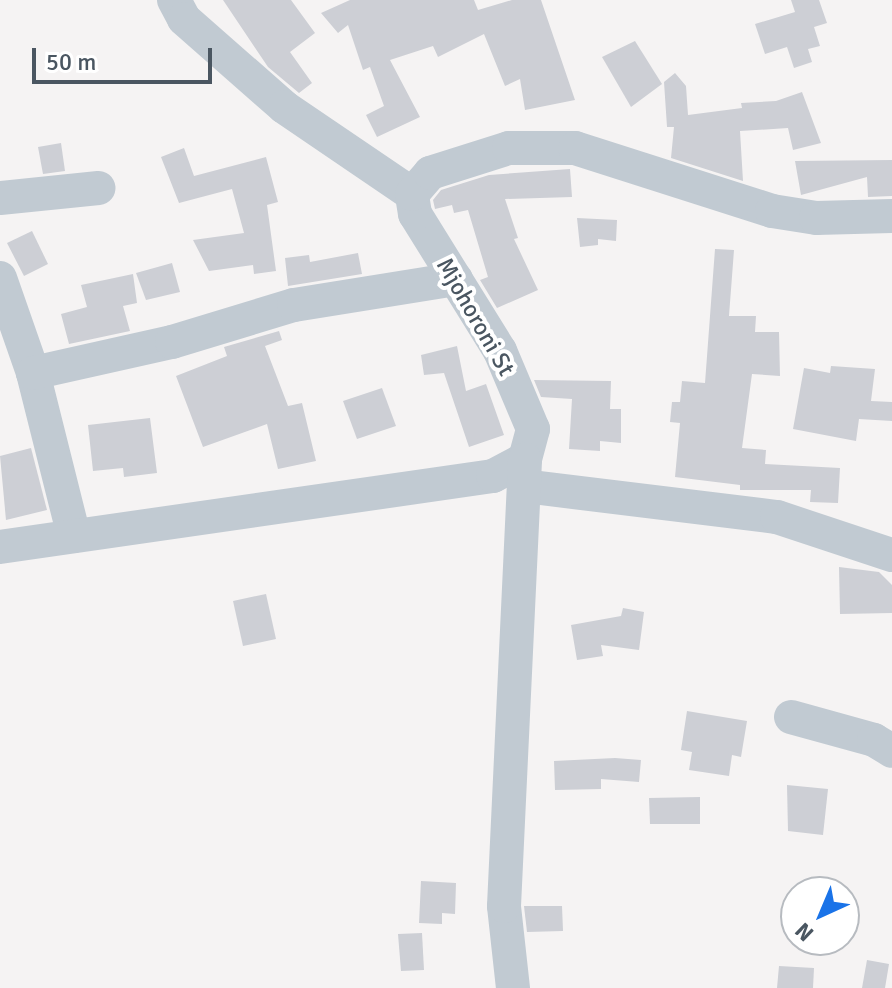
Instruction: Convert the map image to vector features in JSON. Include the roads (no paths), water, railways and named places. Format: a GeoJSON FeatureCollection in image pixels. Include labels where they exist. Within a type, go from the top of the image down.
{"type":"FeatureCollection","features":[{"type":"Feature","properties":{"kind":"street"},"geometry":{"type":"LineString","coordinates":[[174,0],[184,19],[284,107],[412,194],[430,173],[509,148],[575,148],[772,211],[816,218],[892,216]]}},
{"type":"Feature","properties":{"kind":"street"},"geometry":{"type":"LineString","coordinates":[[0,198],[98,188]]}},
{"type":"Feature","properties":{"kind":"street","name":"Mjohoroni St"},"geometry":{"type":"LineString","coordinates":[[412,194],[415,214],[500,351],[533,429],[524,472],[504,906],[513,988]]}},
{"type":"Feature","properties":{"kind":"street"},"geometry":{"type":"LineString","coordinates":[[0,278],[33,373],[74,536]]}},
{"type":"Feature","properties":{"kind":"street"},"geometry":{"type":"LineString","coordinates":[[33,373],[172,342],[294,305],[456,279]]}},
{"type":"Feature","properties":{"kind":"street"},"geometry":{"type":"LineString","coordinates":[[0,547],[524,472],[777,517],[892,555]]}},
{"type":"Feature","properties":{"kind":"street"},"geometry":{"type":"LineString","coordinates":[[791,717],[874,740],[892,751]]}}]}
